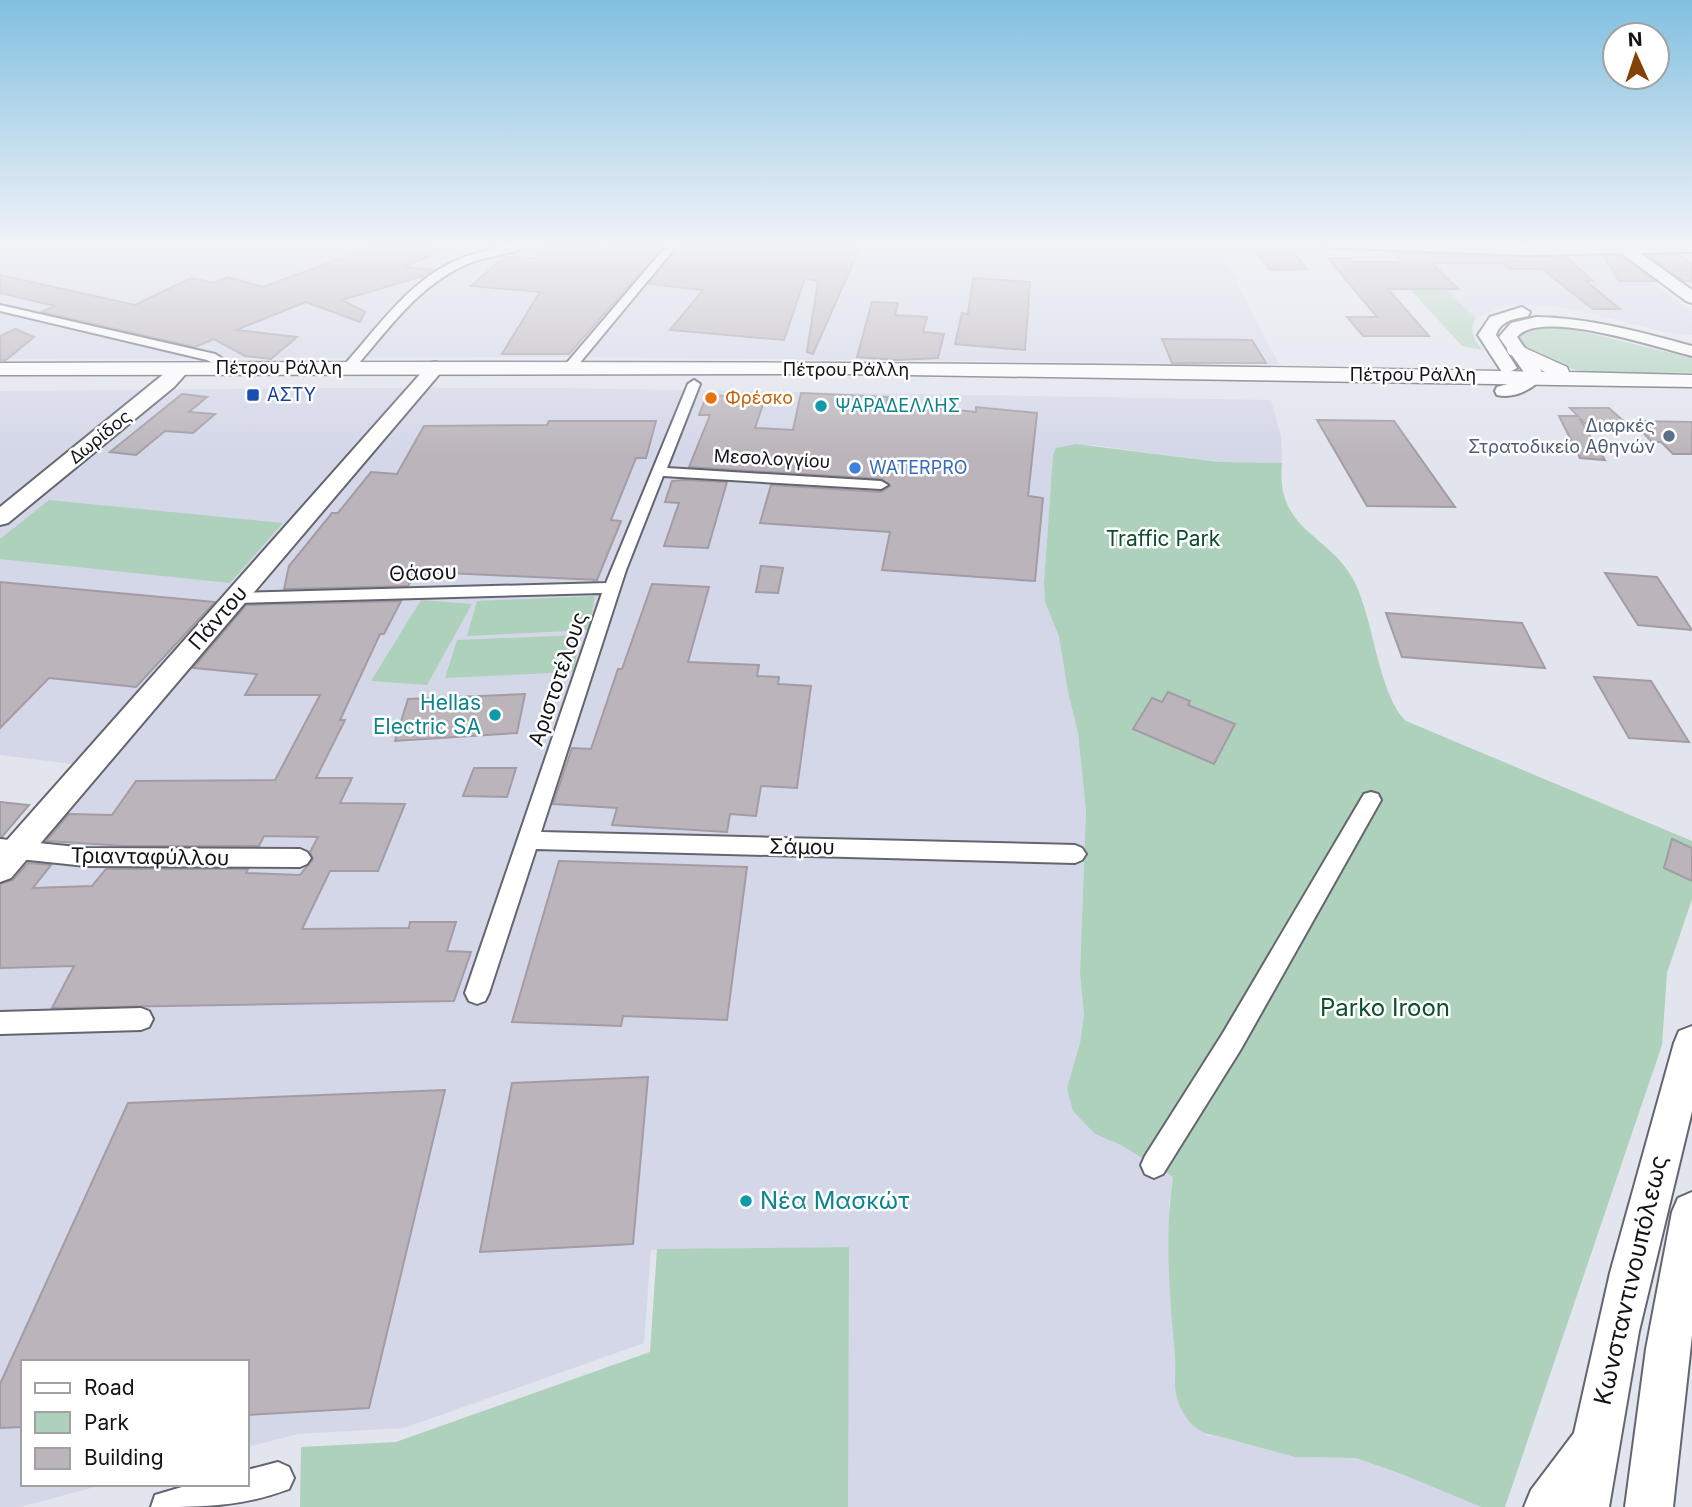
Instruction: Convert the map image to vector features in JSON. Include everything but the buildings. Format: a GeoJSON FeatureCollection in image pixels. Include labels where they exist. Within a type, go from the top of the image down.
{"type":"FeatureCollection","features":[{"type":"Feature","properties":{"kind":"main road"},"geometry":{"type":"LineString","coordinates":[[1516,350],[1550,368],[1605,379]]}},
{"type":"Feature","properties":{"kind":"main road","name":"Πέτρου Ράλλη"},"geometry":{"type":"LineString","coordinates":[[0,369],[183,360],[232,368],[349,368],[429,375],[694,384],[1498,383],[1534,376],[1692,381]]}},
{"type":"Feature","properties":{"kind":"main road","name":"Πέτρου Ράλλη"},"geometry":{"type":"LineString","coordinates":[[0,384],[167,383],[569,368],[1498,383],[1692,393]]}},
{"type":"Feature","properties":{"kind":"street"},"geometry":{"type":"LineString","coordinates":[[19,313],[183,360]]}},
{"type":"Feature","properties":{"kind":"street"},"geometry":{"type":"LineString","coordinates":[[349,368],[396,313]]}},
{"type":"Feature","properties":{"kind":"street"},"geometry":{"type":"LineString","coordinates":[[569,368],[615,313]]}},
{"type":"Feature","properties":{"kind":"street"},"geometry":{"type":"LineString","coordinates":[[1498,383],[1509,366],[1487,335],[1489,327],[1500,317],[1520,313]]}},
{"type":"Feature","properties":{"kind":"street"},"geometry":{"type":"LineString","coordinates":[[1556,313],[1690,344]]}},
{"type":"Feature","properties":{"kind":"street"},"geometry":{"type":"LineString","coordinates":[[1534,376],[1508,337],[1508,332],[1525,322],[1544,320],[1690,344]]}},
{"type":"Feature","properties":{"kind":"street","name":"Δωρίδος"},"geometry":{"type":"LineString","coordinates":[[0,518],[167,383],[183,360]]}},
{"type":"Feature","properties":{"kind":"street","name":"Πάντου"},"geometry":{"type":"LineString","coordinates":[[5,856],[429,375]]}},
{"type":"Feature","properties":{"kind":"street","name":"Αριστοτέλους"},"geometry":{"type":"LineString","coordinates":[[477,993],[612,587],[694,384]]}},
{"type":"Feature","properties":{"kind":"street","name":"Μεσολογγίου"},"geometry":{"type":"LineString","coordinates":[[660,472],[881,485]]}},
{"type":"Feature","properties":{"kind":"street","name":"Θάσου"},"geometry":{"type":"LineString","coordinates":[[235,598],[612,587]]}},
{"type":"Feature","properties":{"kind":"street"},"geometry":{"type":"LineString","coordinates":[[1154,1165],[1232,1041],[1371,800]]}},
{"type":"Feature","properties":{"kind":"street","name":"Σάμου"},"geometry":{"type":"LineString","coordinates":[[528,840],[1075,854]]}},
{"type":"Feature","properties":{"kind":"street","name":"Τριανταφύλλου"},"geometry":{"type":"LineString","coordinates":[[5,856],[300,858]]}},
{"type":"Feature","properties":{"kind":"street"},"geometry":{"type":"LineString","coordinates":[[0,1023],[141,1019]]}},
{"type":"Feature","properties":{"kind":"street","name":"Κωνσταντινουπόλεως"},"geometry":{"type":"LineString","coordinates":[[1548,1507],[1593,1444],[1628,1279],[1692,1042]]}},
{"type":"Feature","properties":{"kind":"street","name":"Κωνσταντινουπόλεως"},"geometry":{"type":"LineString","coordinates":[[1652,1498],[1668,1349],[1692,1212]]}},
{"type":"Feature","properties":{"kind":"street"},"geometry":{"type":"LineString","coordinates":[[1585,1507],[1593,1444]]}},
{"type":"Feature","properties":{"kind":"street"},"geometry":{"type":"LineString","coordinates":[[248,1486],[278,1478]]}},
{"type":"Feature","properties":{"kind":"street"},"geometry":{"type":"LineString","coordinates":[[167,1507],[247,1486]]}},
{"type":"Feature","properties":{"kind":"shaded area"},"geometry":{"type":"Polygon","coordinates":[[[0,313],[1253,313],[1279,364],[567,357],[0,359],[0,313]]]}},
{"type":"Feature","properties":{"kind":"shaded area"},"geometry":{"type":"Polygon","coordinates":[[[1471,313],[1487,313],[1476,318],[1471,313]]]}},
{"type":"Feature","properties":{"kind":"shaded area"},"geometry":{"type":"Polygon","coordinates":[[[1590,313],[1692,313],[1692,335],[1670,333],[1590,313]]]}},
{"type":"Feature","properties":{"kind":"shaded area"},"geometry":{"type":"Polygon","coordinates":[[[561,388],[1271,400],[1281,436],[1282,463],[1219,462],[1091,445],[1053,455],[1045,602],[1059,637],[1078,733],[1086,811],[1080,973],[1084,1015],[1080,1043],[1067,1088],[1095,1134],[1121,1145],[1173,1177],[1169,1203],[1169,1238],[1175,1357],[1206,1436],[1218,1436],[1295,1457],[1356,1458],[1481,1507],[848,1507],[848,1247],[651,1250],[644,1343],[404,1428],[298,1434],[248,1447],[248,1360],[21,1360],[21,1486],[99,1486],[20,1507],[0,1507],[0,881],[96,767],[0,755],[0,391],[561,388]]]}},
{"type":"Feature","properties":{"kind":"green space"},"geometry":{"type":"Polygon","coordinates":[[[1432,313],[1471,313],[1476,318],[1472,327],[1473,335],[1483,350],[1462,346],[1432,313]]]}},
{"type":"Feature","properties":{"kind":"green space"},"geometry":{"type":"Polygon","coordinates":[[[1559,326],[1692,358],[1692,373],[1623,373],[1575,369],[1533,354],[1517,340],[1524,330],[1559,326]]]}},
{"type":"Feature","properties":{"kind":"green space","name":"Parko Iroon"},"geometry":{"type":"Polygon","coordinates":[[[1076,444],[1219,462],[1282,463],[1282,486],[1295,518],[1331,552],[1354,581],[1367,615],[1389,693],[1406,721],[1692,841],[1692,899],[1667,973],[1662,1045],[1505,1507],[1481,1507],[1356,1458],[1295,1457],[1210,1435],[1191,1423],[1178,1402],[1175,1389],[1169,1267],[1173,1177],[1121,1145],[1095,1134],[1073,1111],[1067,1088],[1080,1043],[1084,1015],[1080,973],[1086,811],[1078,733],[1059,637],[1045,602],[1044,583],[1053,455],[1056,448],[1076,444]]]}},
{"type":"Feature","properties":{"kind":"green space"},"geometry":{"type":"Polygon","coordinates":[[[49,500],[283,523],[230,583],[0,559],[0,539],[49,500]]]}},
{"type":"Feature","properties":{"kind":"green space"},"geometry":{"type":"Polygon","coordinates":[[[595,596],[589,630],[467,636],[477,601],[595,596]]]}},
{"type":"Feature","properties":{"kind":"green space"},"geometry":{"type":"Polygon","coordinates":[[[421,600],[472,604],[427,685],[371,681],[421,600]]]}},
{"type":"Feature","properties":{"kind":"green space"},"geometry":{"type":"Polygon","coordinates":[[[580,635],[574,672],[445,678],[457,640],[580,635]]]}},
{"type":"Feature","properties":{"kind":"green space"},"geometry":{"type":"Polygon","coordinates":[[[849,1247],[848,1507],[300,1507],[301,1447],[396,1442],[650,1352],[657,1249],[849,1247]]]}},
{"type":"Feature","properties":{"kind":"place","name":"ΑΣΤΥ"},"geometry":{"type":"Point","coordinates":[253,395]}},
{"type":"Feature","properties":{"kind":"place","name":"Φρέσκο"},"geometry":{"type":"Point","coordinates":[711,398]}},
{"type":"Feature","properties":{"kind":"place","name":"ΨΑΡΑΔΕΛΛΗΣ"},"geometry":{"type":"Point","coordinates":[821,406]}},
{"type":"Feature","properties":{"kind":"place","name":"Διαρκές Στρατοδικείο Αθηνών"},"geometry":{"type":"Point","coordinates":[1669,436]}},
{"type":"Feature","properties":{"kind":"place","name":"WATERPRO"},"geometry":{"type":"Point","coordinates":[855,468]}},
{"type":"Feature","properties":{"kind":"place","name":"Hellas Electric SA"},"geometry":{"type":"Point","coordinates":[495,715]}},
{"type":"Feature","properties":{"kind":"place","name":"Νέα Μασκώτ"},"geometry":{"type":"Point","coordinates":[746,1201]}},
{"type":"Feature","properties":{"kind":"park label","name":"Traffic Park"},"geometry":{"type":"Point","coordinates":[1163,539]}}]}
